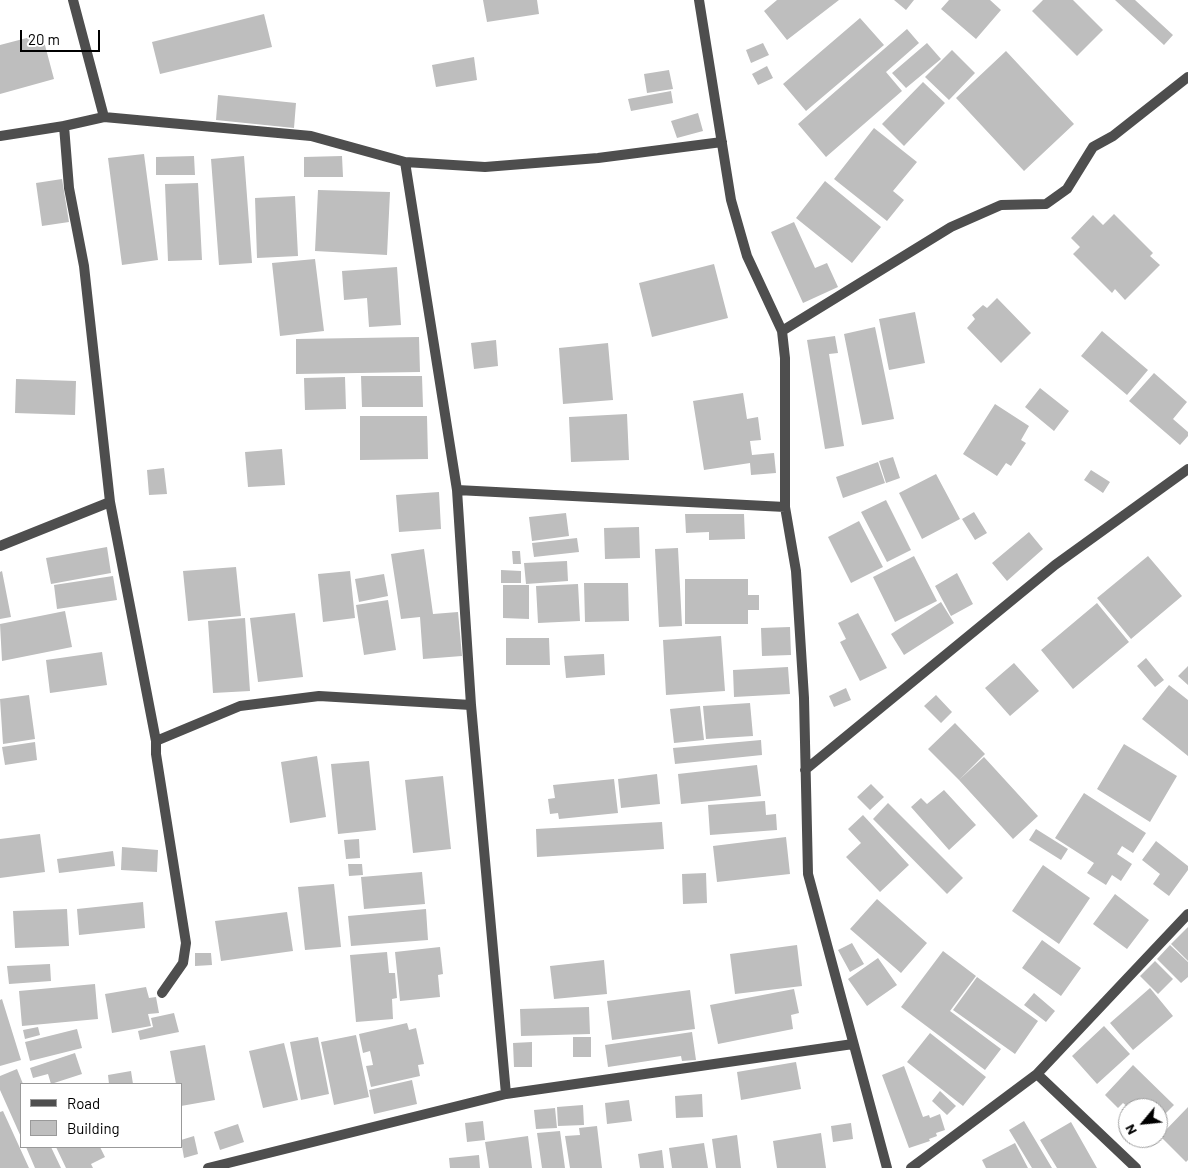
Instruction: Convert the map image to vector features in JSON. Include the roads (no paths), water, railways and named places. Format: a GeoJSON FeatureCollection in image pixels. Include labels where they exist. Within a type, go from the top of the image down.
{"type":"FeatureCollection","features":[{"type":"Feature","properties":{"kind":"street"},"geometry":{"type":"LineString","coordinates":[[73,0],[104,116]]}},
{"type":"Feature","properties":{"kind":"street"},"geometry":{"type":"LineString","coordinates":[[699,0],[731,200],[747,256],[782,331],[785,358],[785,507],[796,571],[804,698],[808,874],[887,1168]]}},
{"type":"Feature","properties":{"kind":"street"},"geometry":{"type":"LineString","coordinates":[[782,331],[951,227],[1001,205],[1025,206],[1046,204],[1067,190],[1093,147],[1113,136],[1188,77]]}},
{"type":"Feature","properties":{"kind":"street"},"geometry":{"type":"LineString","coordinates":[[0,136],[64,126],[104,116],[311,136],[405,162],[485,167],[598,158],[722,142]]}},
{"type":"Feature","properties":{"kind":"street"},"geometry":{"type":"LineString","coordinates":[[64,126],[69,188],[84,266],[110,502],[156,741],[156,754],[186,944],[183,963],[162,993]]}},
{"type":"Feature","properties":{"kind":"street"},"geometry":{"type":"LineString","coordinates":[[405,162],[457,490],[471,705],[506,1094]]}},
{"type":"Feature","properties":{"kind":"street"},"geometry":{"type":"LineString","coordinates":[[805,770],[1055,565],[1188,469]]}},
{"type":"Feature","properties":{"kind":"street"},"geometry":{"type":"LineString","coordinates":[[457,490],[785,507]]}},
{"type":"Feature","properties":{"kind":"street"},"geometry":{"type":"LineString","coordinates":[[0,546],[110,502]]}},
{"type":"Feature","properties":{"kind":"street"},"geometry":{"type":"LineString","coordinates":[[156,741],[240,706],[319,696],[471,705]]}},
{"type":"Feature","properties":{"kind":"street"},"geometry":{"type":"LineString","coordinates":[[911,1168],[1037,1074],[1188,914]]}},
{"type":"Feature","properties":{"kind":"street"},"geometry":{"type":"LineString","coordinates":[[208,1168],[506,1094],[853,1044]]}},
{"type":"Feature","properties":{"kind":"street"},"geometry":{"type":"LineString","coordinates":[[1037,1074],[1136,1168]]}}]}
